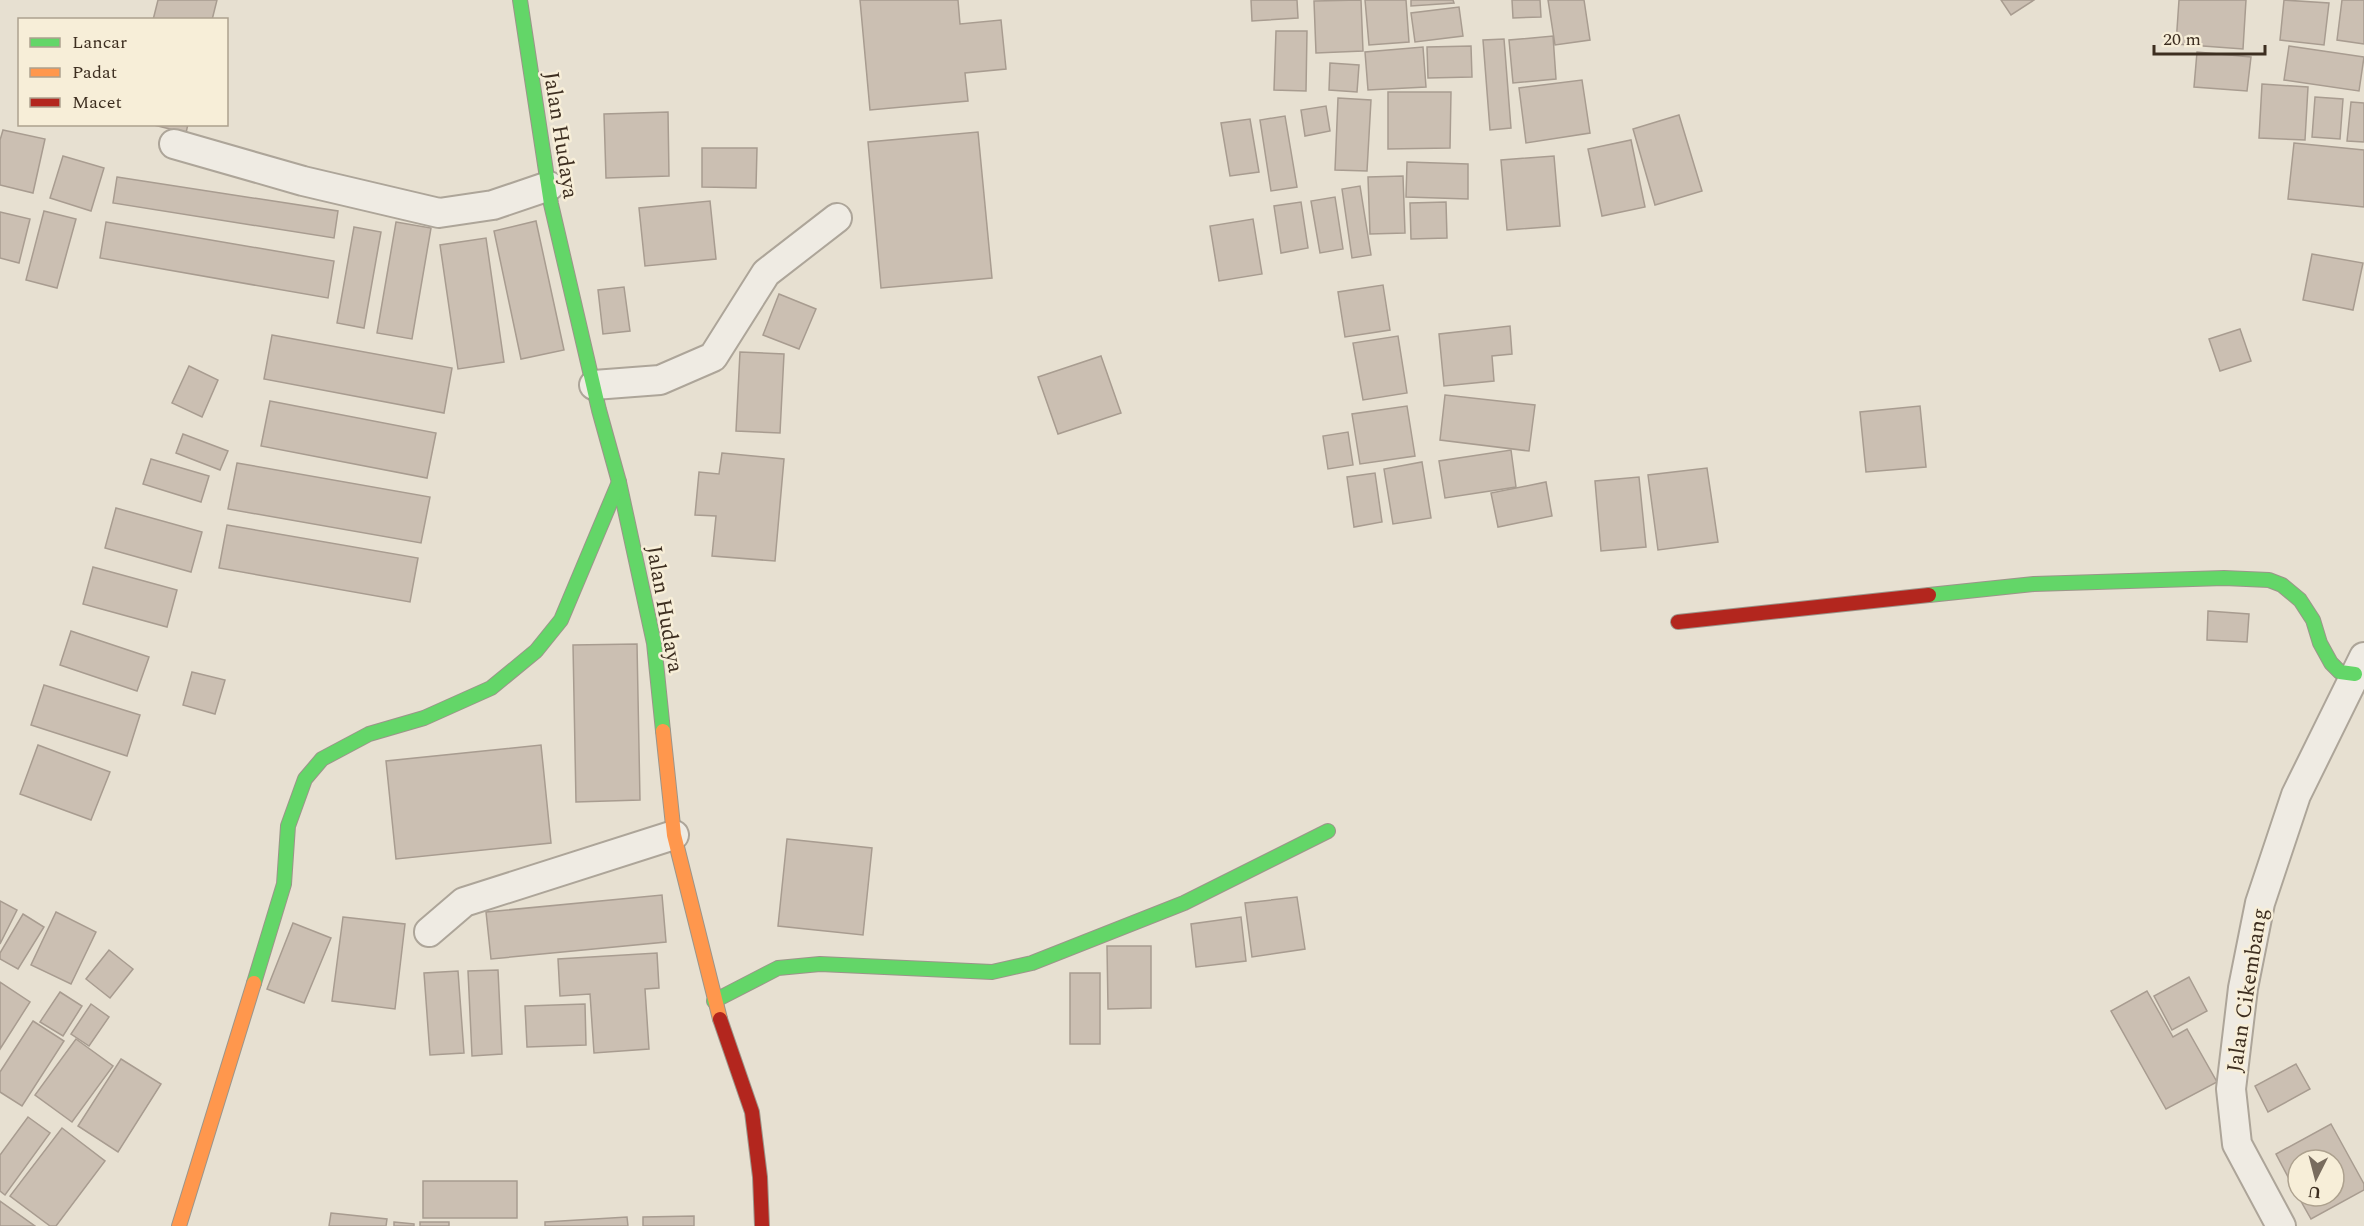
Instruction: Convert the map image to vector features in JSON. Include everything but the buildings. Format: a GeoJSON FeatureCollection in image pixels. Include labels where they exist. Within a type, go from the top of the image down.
{"type":"FeatureCollection","features":[{"type":"Feature","properties":{"kind":"street","name":"Jalan Hudaya"},"geometry":{"type":"LineString","coordinates":[[520,0],[551,204],[619,482],[654,643],[674,835],[714,1001],[752,1112],[760,1177],[762,1226]]}},
{"type":"Feature","properties":{"kind":"street"},"geometry":{"type":"LineString","coordinates":[[174,144],[303,181],[439,213],[493,204],[549,186]]}},
{"type":"Feature","properties":{"kind":"street"},"geometry":{"type":"LineString","coordinates":[[594,385],[660,380],[713,357],[766,273],[837,219]]}},
{"type":"Feature","properties":{"kind":"street"},"geometry":{"type":"LineString","coordinates":[[179,1226],[284,884],[288,826],[305,779],[322,759],[369,734],[424,718],[491,688],[536,651],[561,620],[619,482]]}},
{"type":"Feature","properties":{"kind":"street"},"geometry":{"type":"LineString","coordinates":[[1678,622],[2034,584],[2224,578],[2270,580],[2282,585],[2300,600],[2313,620],[2320,643],[2331,663],[2340,672],[2360,665]]}},
{"type":"Feature","properties":{"kind":"street","name":"Jalan Cikembang"},"geometry":{"type":"LineString","coordinates":[[2281,1226],[2237,1144],[2231,1089],[2243,988],[2260,903],[2296,795],[2360,665]]}},
{"type":"Feature","properties":{"kind":"street"},"geometry":{"type":"LineString","coordinates":[[714,1001],[778,968],[820,964],[992,972],[1032,963],[1184,903],[1329,831]]}},
{"type":"Feature","properties":{"kind":"street"},"geometry":{"type":"LineString","coordinates":[[429,932],[464,902],[674,835]]}},
{"type":"Feature","properties":{"kind":"traffic: fast"},"geometry":{"type":"LineString","coordinates":[[520,0],[551,204],[599,410],[619,482],[654,643],[663,731]]}},
{"type":"Feature","properties":{"kind":"traffic: fast"},"geometry":{"type":"LineString","coordinates":[[254,983],[284,884],[288,826],[305,779],[322,759],[369,734],[424,718],[491,688],[536,651],[561,620],[619,482]]}},
{"type":"Feature","properties":{"kind":"traffic: fast"},"geometry":{"type":"LineString","coordinates":[[1929,595],[2034,584],[2224,578],[2269,580],[2282,585],[2300,600],[2313,620],[2320,643],[2331,663],[2340,672],[2355,674]]}},
{"type":"Feature","properties":{"kind":"traffic: fast"},"geometry":{"type":"LineString","coordinates":[[714,1001],[778,968],[820,964],[992,972],[1032,963],[1184,903],[1328,831]]}},
{"type":"Feature","properties":{"kind":"traffic: slow"},"geometry":{"type":"LineString","coordinates":[[663,731],[674,835],[720,1019]]}},
{"type":"Feature","properties":{"kind":"traffic: slow"},"geometry":{"type":"LineString","coordinates":[[179,1226],[254,983]]}},
{"type":"Feature","properties":{"kind":"traffic: jam"},"geometry":{"type":"LineString","coordinates":[[1678,622],[1929,595]]}},
{"type":"Feature","properties":{"kind":"traffic: jam"},"geometry":{"type":"LineString","coordinates":[[720,1019],[752,1112],[760,1177],[762,1226]]}}]}
